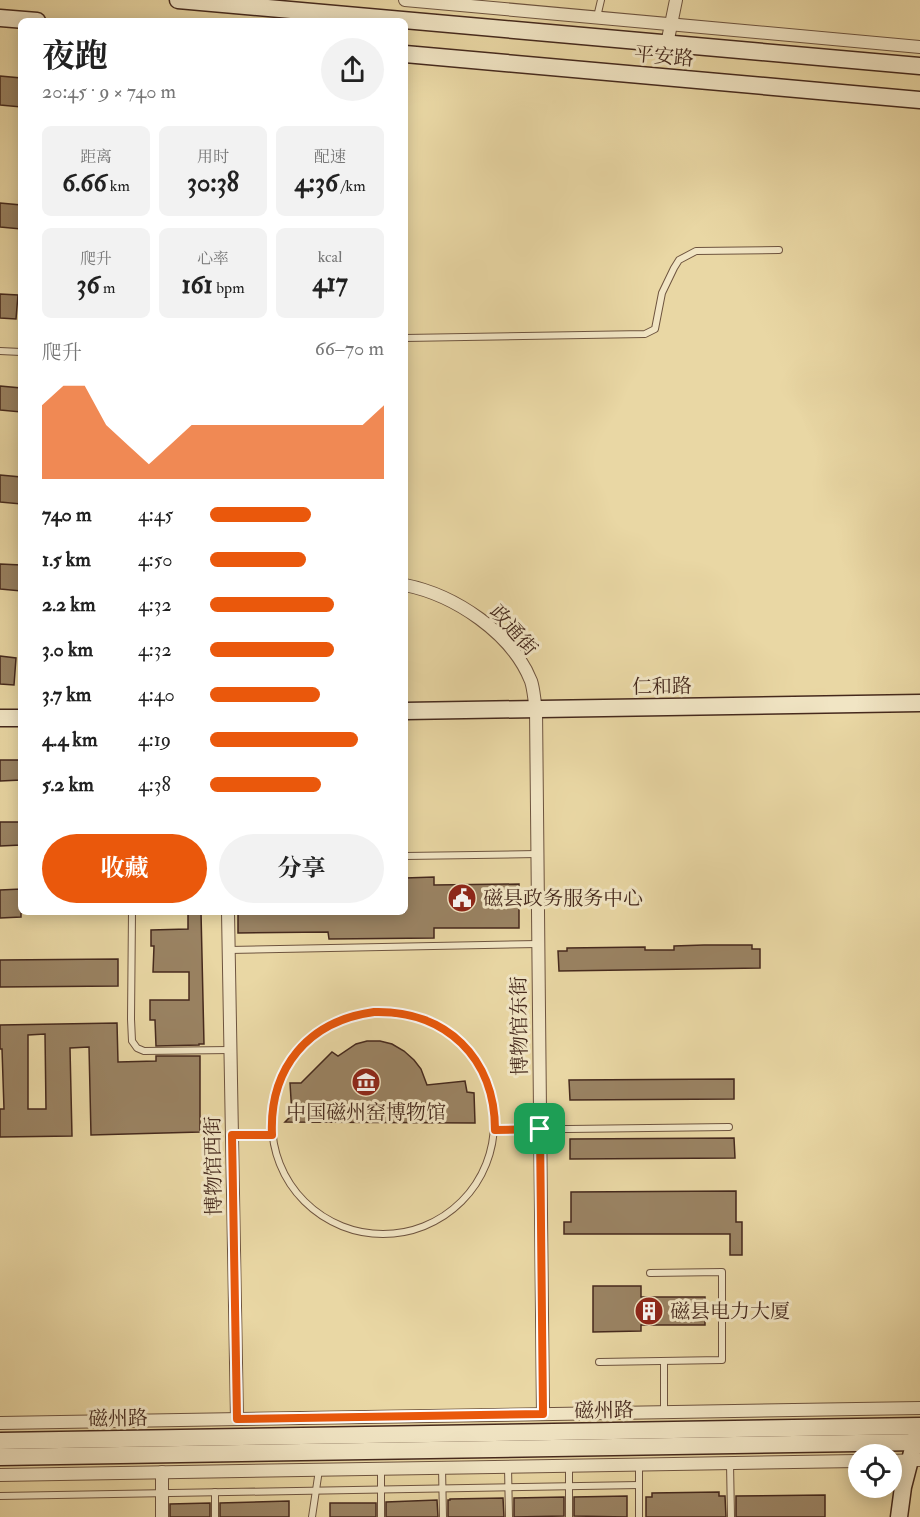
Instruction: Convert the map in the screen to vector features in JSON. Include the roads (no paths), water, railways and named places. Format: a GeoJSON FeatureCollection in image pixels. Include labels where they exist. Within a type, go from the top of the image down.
{"type":"FeatureCollection","features":[{"type":"Feature","properties":{"kind":"main road"},"geometry":{"type":"LineString","coordinates":[[178,0],[250,3],[403,18]]}},
{"type":"Feature","properties":{"kind":"main road"},"geometry":{"type":"LineString","coordinates":[[0,18],[18,20]]}},
{"type":"Feature","properties":{"kind":"main road"},"geometry":{"type":"LineString","coordinates":[[408,19],[920,66]]}},
{"type":"Feature","properties":{"kind":"main road","name":"平安路"},"geometry":{"type":"LineString","coordinates":[[408,54],[920,100]]}},
{"type":"Feature","properties":{"kind":"main road","name":"仁和路"},"geometry":{"type":"LineString","coordinates":[[408,711],[920,703]]}},
{"type":"Feature","properties":{"kind":"main road"},"geometry":{"type":"LineString","coordinates":[[0,718],[18,718]]}},
{"type":"Feature","properties":{"kind":"main road"},"geometry":{"type":"LineString","coordinates":[[0,1457],[919,1431],[915,1460],[903,1487],[899,1517]]}},
{"type":"Feature","properties":{"kind":"main road","name":"磁州路"},"geometry":{"type":"LineString","coordinates":[[0,1441],[919,1431]]}},
{"type":"Feature","properties":{"kind":"street"},"geometry":{"type":"LineString","coordinates":[[405,0],[920,46]]}},
{"type":"Feature","properties":{"kind":"street"},"geometry":{"type":"LineString","coordinates":[[667,44],[676,0]]}},
{"type":"Feature","properties":{"kind":"street","name":"政通街"},"geometry":{"type":"LineString","coordinates":[[408,586],[447,599],[472,613],[493,629],[522,663],[532,683],[536,709]]}},
{"type":"Feature","properties":{"kind":"street","name":"博物馆东街"},"geometry":{"type":"LineString","coordinates":[[536,709],[543,1414]]}},
{"type":"Feature","properties":{"kind":"street","name":"博物馆西街"},"geometry":{"type":"LineString","coordinates":[[228,915],[237,1419]]}},
{"type":"Feature","properties":{"kind":"street"},"geometry":{"type":"LineString","coordinates":[[0,1423],[920,1408]]}},
{"type":"Feature","properties":{"kind":"street"},"geometry":{"type":"LineString","coordinates":[[0,1475],[848,1461]]}},
{"type":"Feature","properties":{"kind":"street"},"geometry":{"type":"LineString","coordinates":[[162,1472],[162,1517]]}},
{"type":"Feature","properties":{"kind":"lane"},"geometry":{"type":"LineString","coordinates":[[597,17],[601,0]]}},
{"type":"Feature","properties":{"kind":"lane"},"geometry":{"type":"LineString","coordinates":[[408,338],[645,334],[655,329],[662,293],[680,261],[696,251],[779,250]]}},
{"type":"Feature","properties":{"kind":"lane"},"geometry":{"type":"LineString","coordinates":[[0,351],[18,352]]}},
{"type":"Feature","properties":{"kind":"lane"},"geometry":{"type":"LineString","coordinates":[[408,856],[537,854]]}},
{"type":"Feature","properties":{"kind":"lane"},"geometry":{"type":"LineString","coordinates":[[132,915],[131,1019],[132,1041],[137,1048],[144,1051],[230,1050]]}},
{"type":"Feature","properties":{"kind":"lane"},"geometry":{"type":"LineString","coordinates":[[228,950],[538,944]]}},
{"type":"Feature","properties":{"kind":"lane"},"geometry":{"type":"LineString","coordinates":[[374,1012],[401,1013],[428,1021],[446,1030],[461,1043],[479,1065],[490,1089],[495,1130],[490,1155],[480,1178],[465,1199],[446,1215],[423,1227],[398,1233],[373,1234],[348,1229],[325,1218],[304,1202],[289,1182],[277,1160],[271,1121],[275,1094],[285,1069],[311,1037],[347,1017],[374,1012]]}},
{"type":"Feature","properties":{"kind":"lane"},"geometry":{"type":"LineString","coordinates":[[495,1130],[729,1127]]}},
{"type":"Feature","properties":{"kind":"lane"},"geometry":{"type":"LineString","coordinates":[[232,1135],[272,1135]]}},
{"type":"Feature","properties":{"kind":"lane"},"geometry":{"type":"LineString","coordinates":[[599,1362],[722,1360],[722,1272],[650,1273]]}},
{"type":"Feature","properties":{"kind":"lane"},"geometry":{"type":"LineString","coordinates":[[663,1361],[664,1412]]}},
{"type":"Feature","properties":{"kind":"lane"},"geometry":{"type":"LineString","coordinates":[[730,1463],[731,1517]]}},
{"type":"Feature","properties":{"kind":"lane"},"geometry":{"type":"LineString","coordinates":[[639,1465],[639,1517]]}},
{"type":"Feature","properties":{"kind":"lane"},"geometry":{"type":"LineString","coordinates":[[569,1466],[570,1517]]}},
{"type":"Feature","properties":{"kind":"lane"},"geometry":{"type":"LineString","coordinates":[[508,1467],[508,1517]]}},
{"type":"Feature","properties":{"kind":"lane"},"geometry":{"type":"LineString","coordinates":[[442,1468],[443,1517]]}},
{"type":"Feature","properties":{"kind":"lane"},"geometry":{"type":"LineString","coordinates":[[381,1469],[381,1517]]}},
{"type":"Feature","properties":{"kind":"lane"},"geometry":{"type":"LineString","coordinates":[[312,1517],[319,1470]]}},
{"type":"Feature","properties":{"kind":"lane"},"geometry":{"type":"LineString","coordinates":[[0,1496],[639,1485]]}},
{"type":"Feature","properties":{"kind":"lane"},"geometry":{"type":"LineString","coordinates":[[214,1492],[215,1517]]}},
{"type":"Feature","properties":{"kind":"place","name":"磁县政务服务中心"},"geometry":{"type":"Point","coordinates":[462,898]}},
{"type":"Feature","properties":{"kind":"place","name":"中国磁州窑博物馆"},"geometry":{"type":"Point","coordinates":[366,1082]}},
{"type":"Feature","properties":{"kind":"place","name":"磁县电力大厦"},"geometry":{"type":"Point","coordinates":[649,1311]}}]}
